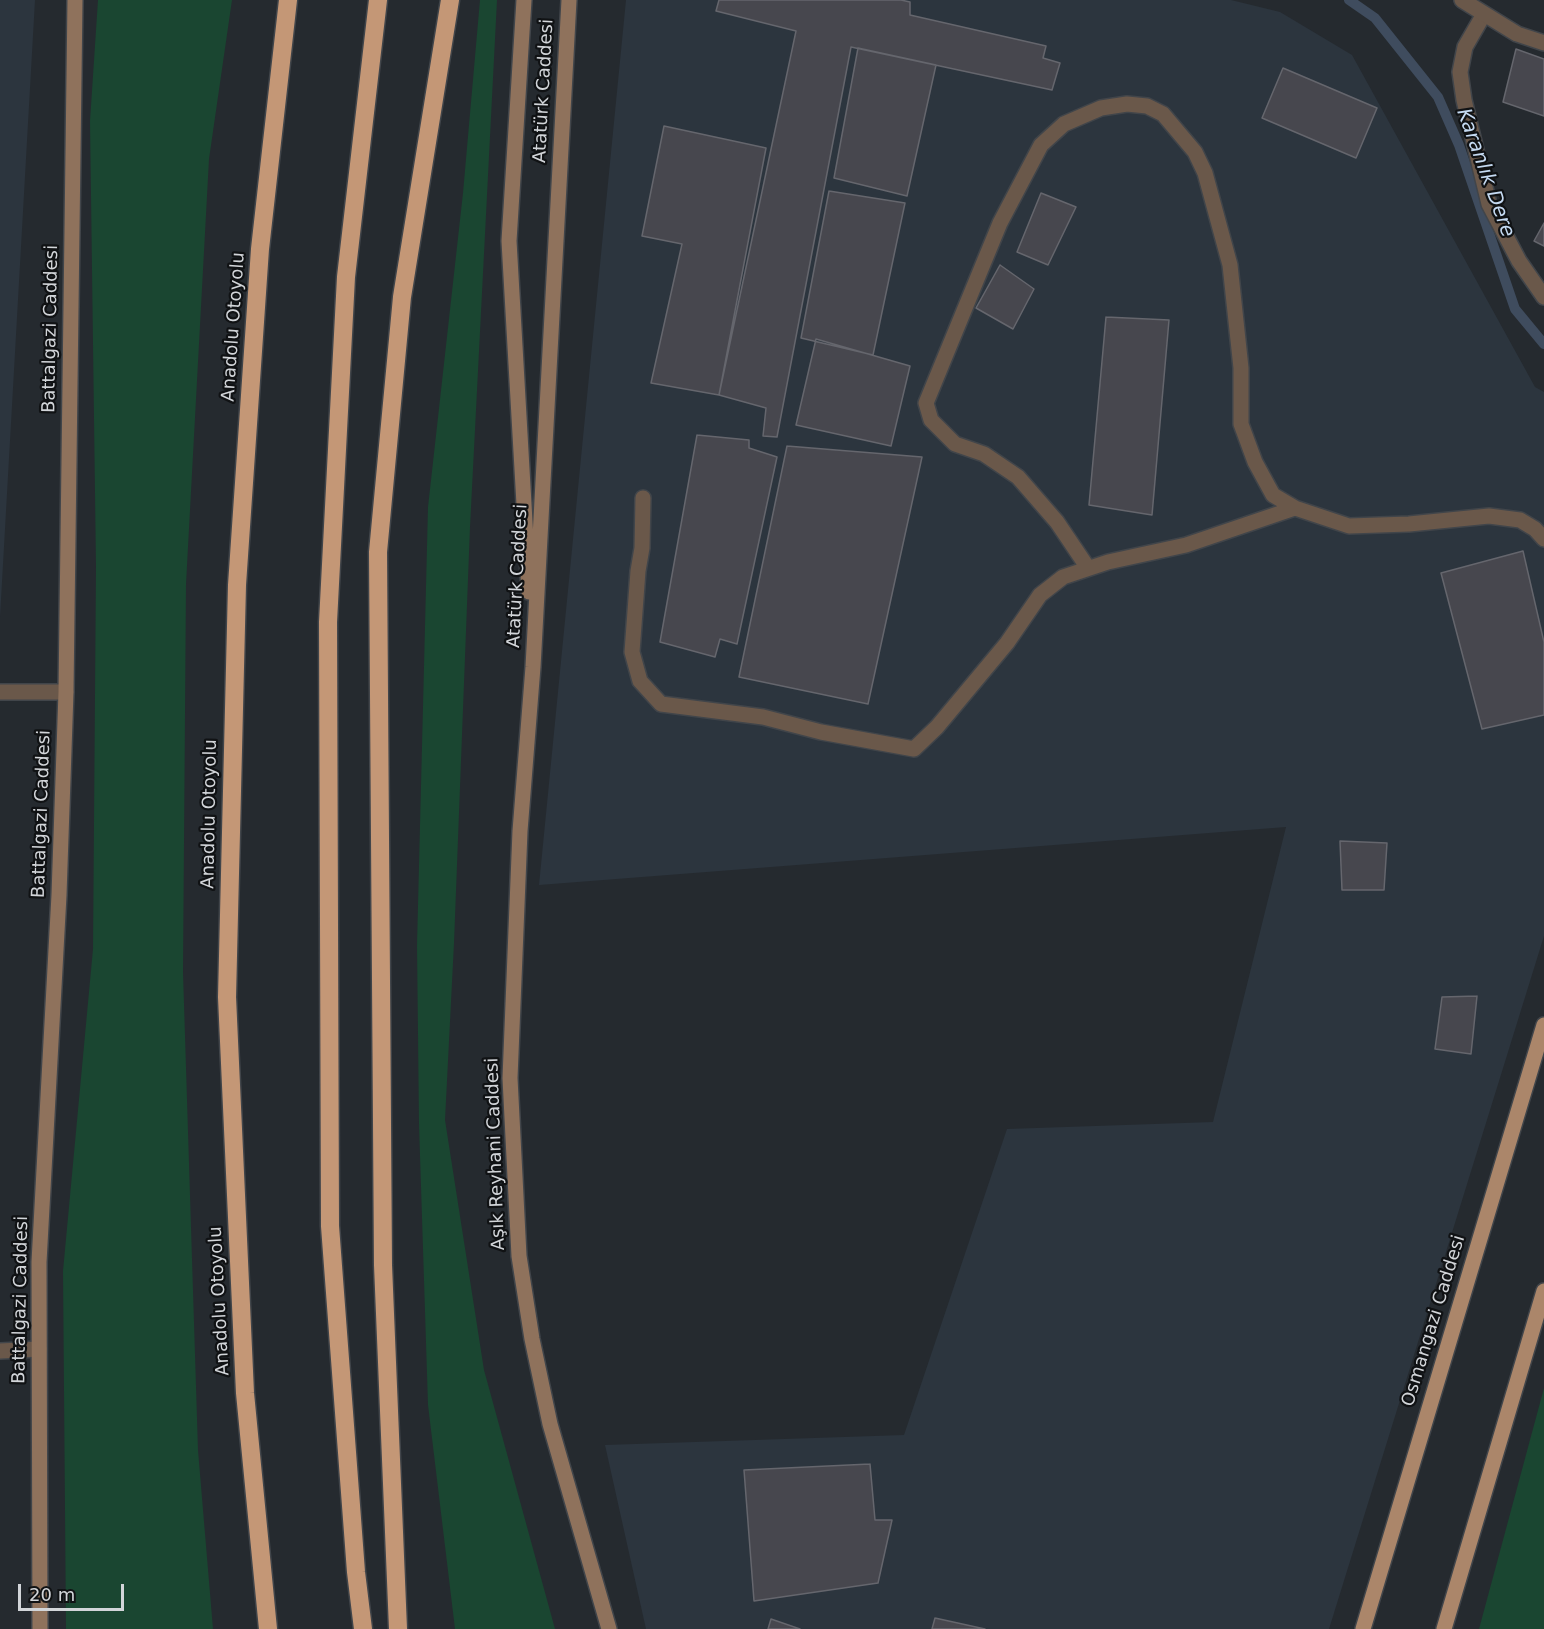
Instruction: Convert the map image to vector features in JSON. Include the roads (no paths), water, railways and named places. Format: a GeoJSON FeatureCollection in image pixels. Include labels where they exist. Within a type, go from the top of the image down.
{"type":"FeatureCollection","features":[{"type":"Feature","properties":{"kind":"highway","name":"Anadolu Otoyolu"},"geometry":{"type":"LineString","coordinates":[[268,1629],[245,1393],[227,997],[237,585],[260,249],[288,0]]}},
{"type":"Feature","properties":{"kind":"highway"},"geometry":{"type":"LineString","coordinates":[[363,1629],[356,1572],[330,1226],[328,622],[346,277],[378,0]]}},
{"type":"Feature","properties":{"kind":"highway"},"geometry":{"type":"LineString","coordinates":[[398,1629],[383,1265],[378,552],[402,297],[450,0]]}},
{"type":"Feature","properties":{"kind":"main road","name":"Battalgazi Caddesi"},"geometry":{"type":"LineString","coordinates":[[40,1629],[39,1262],[66,692],[75,0]]}},
{"type":"Feature","properties":{"kind":"main road","name":"Atatürk Caddesi"},"geometry":{"type":"LineString","coordinates":[[524,0],[509,241],[533,667]]}},
{"type":"Feature","properties":{"kind":"main road","name":"Atatürk Caddesi"},"geometry":{"type":"LineString","coordinates":[[533,667],[569,0]]}},
{"type":"Feature","properties":{"kind":"main road","name":"Aşık Reyhani Caddesi"},"geometry":{"type":"LineString","coordinates":[[533,667],[520,831],[511,1057],[519,1256],[532,1340],[550,1424],[609,1629]]}},
{"type":"Feature","properties":{"kind":"main road","name":"Osmangazi Caddesi"},"geometry":{"type":"LineString","coordinates":[[1363,1629],[1544,1025]]}},
{"type":"Feature","properties":{"kind":"main road"},"geometry":{"type":"LineString","coordinates":[[1444,1629],[1544,1291]]}},
{"type":"Feature","properties":{"kind":"street"},"geometry":{"type":"LineString","coordinates":[[1462,0],[1517,34],[1544,44]]}},
{"type":"Feature","properties":{"kind":"street"},"geometry":{"type":"LineString","coordinates":[[1484,14],[1466,46],[1460,72],[1464,100],[1489,204],[1519,261],[1544,297]]}},
{"type":"Feature","properties":{"kind":"street"},"geometry":{"type":"LineString","coordinates":[[1088,567],[1057,522],[1018,477],[984,454],[955,444],[931,420],[926,403],[1000,223],[1041,145],[1064,124],[1101,108],[1127,104],[1147,106],[1162,114],[1195,152],[1216,210],[1230,265],[1241,368],[1241,424],[1255,462],[1273,495],[1294,508],[1349,526],[1409,525],[1489,516],[1507,517],[1535,529],[1544,539]]}},
{"type":"Feature","properties":{"kind":"street"},"geometry":{"type":"LineString","coordinates":[[643,498],[642,548],[632,652],[640,681],[661,704],[763,717],[821,732],[914,749],[937,727],[1007,643],[1040,595],[1063,577],[1088,567],[1186,545],[1294,508]]}},
{"type":"Feature","properties":{"kind":"street"},"geometry":{"type":"LineString","coordinates":[[0,692],[66,692]]}},
{"type":"Feature","properties":{"kind":"street"},"geometry":{"type":"LineString","coordinates":[[0,1351],[39,1349]]}},
{"type":"Feature","properties":{"kind":"waterway","name":"Karanlık Dere"},"geometry":{"type":"LineString","coordinates":[[1349,0],[1375,18],[1438,97],[1459,145],[1515,309],[1544,344]]}}]}
